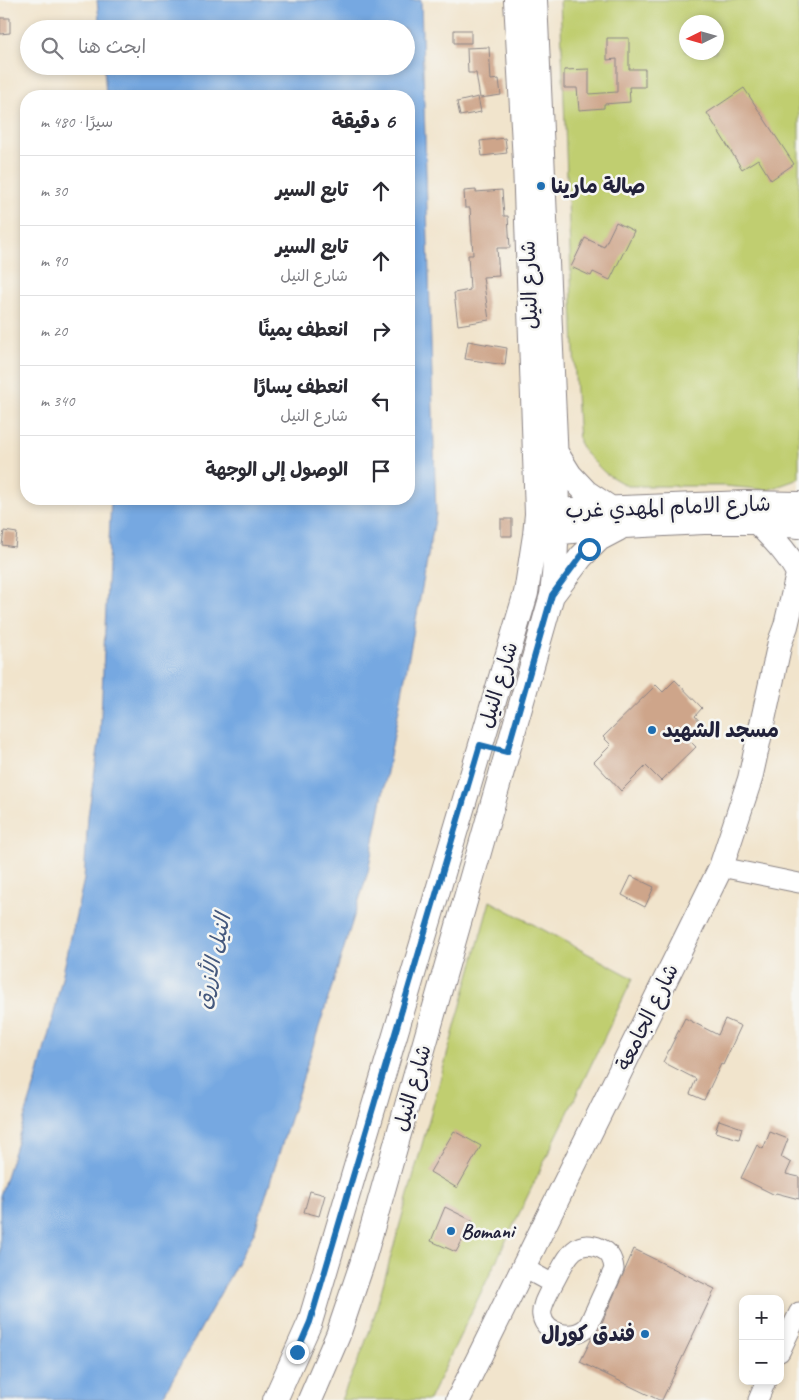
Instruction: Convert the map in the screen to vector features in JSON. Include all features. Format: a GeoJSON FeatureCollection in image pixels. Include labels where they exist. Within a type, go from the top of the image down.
{"type":"FeatureCollection","features":[{"type":"Feature","properties":{"kind":"main road","name":"شارع النيل"},"geometry":{"type":"LineString","coordinates":[[275,1400],[310,1322],[546,523],[555,451],[542,359],[525,162],[516,0]]}},
{"type":"Feature","properties":{"kind":"main road","name":"شارع النيل"},"geometry":{"type":"LineString","coordinates":[[310,1400],[338,1335],[362,1264],[552,595],[556,563],[546,523],[535,0]]}},
{"type":"Feature","properties":{"kind":"main road"},"geometry":{"type":"LineString","coordinates":[[552,595],[581,556],[599,539],[617,517],[586,492],[570,475],[555,451]]}},
{"type":"Feature","properties":{"kind":"main road"},"geometry":{"type":"LineString","coordinates":[[799,490],[762,512],[799,571]]}},
{"type":"Feature","properties":{"kind":"main road","name":"شارع الامام المهدي غرب"},"geometry":{"type":"LineString","coordinates":[[546,523],[617,517],[762,512],[799,504]]}},
{"type":"Feature","properties":{"kind":"main road","name":"شارع الامام المهدي غرب"},"geometry":{"type":"LineString","coordinates":[[762,512],[799,526]]}},
{"type":"Feature","properties":{"kind":"main road","name":"شارع الجامعة"},"geometry":{"type":"LineString","coordinates":[[458,1400],[721,867],[750,780],[780,642],[794,610],[799,571]]}},
{"type":"Feature","properties":{"kind":"main road"},"geometry":{"type":"LineString","coordinates":[[480,745],[507,752]]}},
{"type":"Feature","properties":{"kind":"street"},"geometry":{"type":"LineString","coordinates":[[721,867],[799,883]]}},
{"type":"Feature","properties":{"kind":"street"},"geometry":{"type":"LineString","coordinates":[[579,1246],[599,1247],[609,1253],[613,1261],[614,1269],[587,1327],[578,1333],[566,1335],[554,1331],[544,1322],[542,1309],[553,1284],[570,1254],[579,1246]]}},
{"type":"Feature","properties":{"kind":"street"},"geometry":{"type":"LineString","coordinates":[[524,1268],[553,1284]]}},
{"type":"Feature","properties":{"kind":"street"},"geometry":{"type":"LineString","coordinates":[[784,1344],[799,1312]]}},
{"type":"Feature","properties":{"kind":"street"},"geometry":{"type":"LineString","coordinates":[[758,1400],[764,1385]]}},
{"type":"Feature","properties":{"kind":"green space"},"geometry":{"type":"Polygon","coordinates":[[[560,0],[799,0],[799,478],[768,490],[725,486],[627,486],[605,473],[586,454],[579,442],[560,0]]]}},
{"type":"Feature","properties":{"kind":"green space"},"geometry":{"type":"Polygon","coordinates":[[[490,901],[633,978],[429,1400],[341,1400],[372,1324],[490,901]]]}},
{"type":"Feature","properties":{"kind":"water","name":"النيل الأزرق"},"geometry":{"type":"Polygon","coordinates":[[[97,0],[421,0],[436,514],[368,872],[254,1233],[161,1400],[0,1400],[0,1196],[36,1081],[54,1013],[84,879],[88,816],[100,736],[111,505],[415,505],[415,90],[106,90],[105,75],[415,75],[415,20],[99,20],[97,0]]]}},
{"type":"Feature","properties":{"kind":"building"},"geometry":{"type":"Polygon","coordinates":[[[0,18],[10,18],[10,33],[0,34],[0,18]]]}},
{"type":"Feature","properties":{"kind":"building"},"geometry":{"type":"Polygon","coordinates":[[[454,30],[471,30],[471,43],[454,43],[454,30]]]}},
{"type":"Feature","properties":{"kind":"building"},"geometry":{"type":"Polygon","coordinates":[[[607,38],[629,38],[629,69],[645,69],[645,87],[629,87],[630,102],[604,104],[604,108],[579,110],[577,88],[564,88],[564,70],[589,69],[589,94],[617,92],[617,59],[607,60],[607,38]]]}},
{"type":"Feature","properties":{"kind":"building"},"geometry":{"type":"Polygon","coordinates":[[[489,47],[491,80],[499,79],[501,95],[480,98],[476,73],[468,73],[467,48],[489,47]]]}},
{"type":"Feature","properties":{"kind":"building"},"geometry":{"type":"Polygon","coordinates":[[[744,88],[794,164],[771,180],[758,159],[742,169],[707,113],[744,88]]]}},
{"type":"Feature","properties":{"kind":"building"},"geometry":{"type":"Polygon","coordinates":[[[478,97],[481,112],[460,116],[457,102],[478,97]]]}},
{"type":"Feature","properties":{"kind":"building"},"geometry":{"type":"Polygon","coordinates":[[[505,138],[507,153],[482,156],[480,141],[505,138]]]}},
{"type":"Feature","properties":{"kind":"building"},"geometry":{"type":"Polygon","coordinates":[[[476,190],[476,192],[502,190],[504,216],[508,216],[510,248],[497,248],[499,276],[483,277],[489,320],[458,325],[454,293],[470,290],[468,255],[473,255],[470,208],[465,208],[464,191],[476,190]]]}},
{"type":"Feature","properties":{"kind":"building"},"geometry":{"type":"Polygon","coordinates":[[[616,222],[634,231],[610,280],[593,272],[591,276],[571,267],[585,238],[604,247],[616,222]]]}},
{"type":"Feature","properties":{"kind":"building"},"geometry":{"type":"Polygon","coordinates":[[[468,341],[507,348],[505,365],[465,359],[468,341]]]}},
{"type":"Feature","properties":{"kind":"building"},"geometry":{"type":"Polygon","coordinates":[[[501,519],[512,519],[512,536],[501,536],[501,519]]]}},
{"type":"Feature","properties":{"kind":"building"},"geometry":{"type":"Polygon","coordinates":[[[4,531],[17,533],[15,547],[2,545],[4,531]]]}},
{"type":"Feature","properties":{"kind":"building","name":"مسجد الشهيد"},"geometry":{"type":"Polygon","coordinates":[[[675,680],[702,708],[695,716],[701,723],[686,737],[696,747],[661,781],[646,766],[621,791],[594,762],[611,745],[603,737],[656,685],[663,692],[675,680]]]}},
{"type":"Feature","properties":{"kind":"building"},"geometry":{"type":"Polygon","coordinates":[[[631,876],[654,887],[645,907],[622,895],[631,876]]]}},
{"type":"Feature","properties":{"kind":"building"},"geometry":{"type":"Polygon","coordinates":[[[685,1018],[718,1035],[725,1019],[741,1026],[704,1100],[690,1094],[696,1079],[663,1062],[685,1018]]]}},
{"type":"Feature","properties":{"kind":"building"},"geometry":{"type":"Polygon","coordinates":[[[719,1120],[742,1128],[739,1139],[715,1132],[719,1120]]]}},
{"type":"Feature","properties":{"kind":"building"},"geometry":{"type":"Polygon","coordinates":[[[454,1131],[481,1146],[457,1188],[430,1172],[454,1131]]]}},
{"type":"Feature","properties":{"kind":"building"},"geometry":{"type":"Polygon","coordinates":[[[770,1132],[788,1139],[781,1157],[791,1163],[786,1174],[799,1177],[799,1199],[776,1193],[775,1195],[741,1178],[757,1145],[763,1149],[770,1132]]]}},
{"type":"Feature","properties":{"kind":"building"},"geometry":{"type":"Polygon","coordinates":[[[310,1191],[325,1195],[319,1216],[304,1212],[310,1191]]]}},
{"type":"Feature","properties":{"kind":"building","name":"Bomani"},"geometry":{"type":"Polygon","coordinates":[[[445,1207],[473,1221],[456,1252],[431,1241],[445,1207]]]}},
{"type":"Feature","properties":{"kind":"building"},"geometry":{"type":"Polygon","coordinates":[[[634,1249],[715,1289],[662,1400],[580,1362],[600,1327],[634,1249]]]}},
{"type":"Feature","properties":{"kind":"place","name":"صالة مارينا"},"geometry":{"type":"Point","coordinates":[541,186]}},
{"type":"Feature","properties":{"kind":"place","name":"مسجد الشهيد"},"geometry":{"type":"Point","coordinates":[652,730]}},
{"type":"Feature","properties":{"kind":"place","name":"Bomani"},"geometry":{"type":"Point","coordinates":[451,1231]}},
{"type":"Feature","properties":{"kind":"place","name":"فندق كورال"},"geometry":{"type":"Point","coordinates":[645,1334]}},
{"type":"Feature","properties":{"kind":"route"},"geometry":{"type":"LineString","coordinates":[[297,1352],[310,1322],[480,745],[507,752],[552,595],[581,556],[589,549]]}}]}
